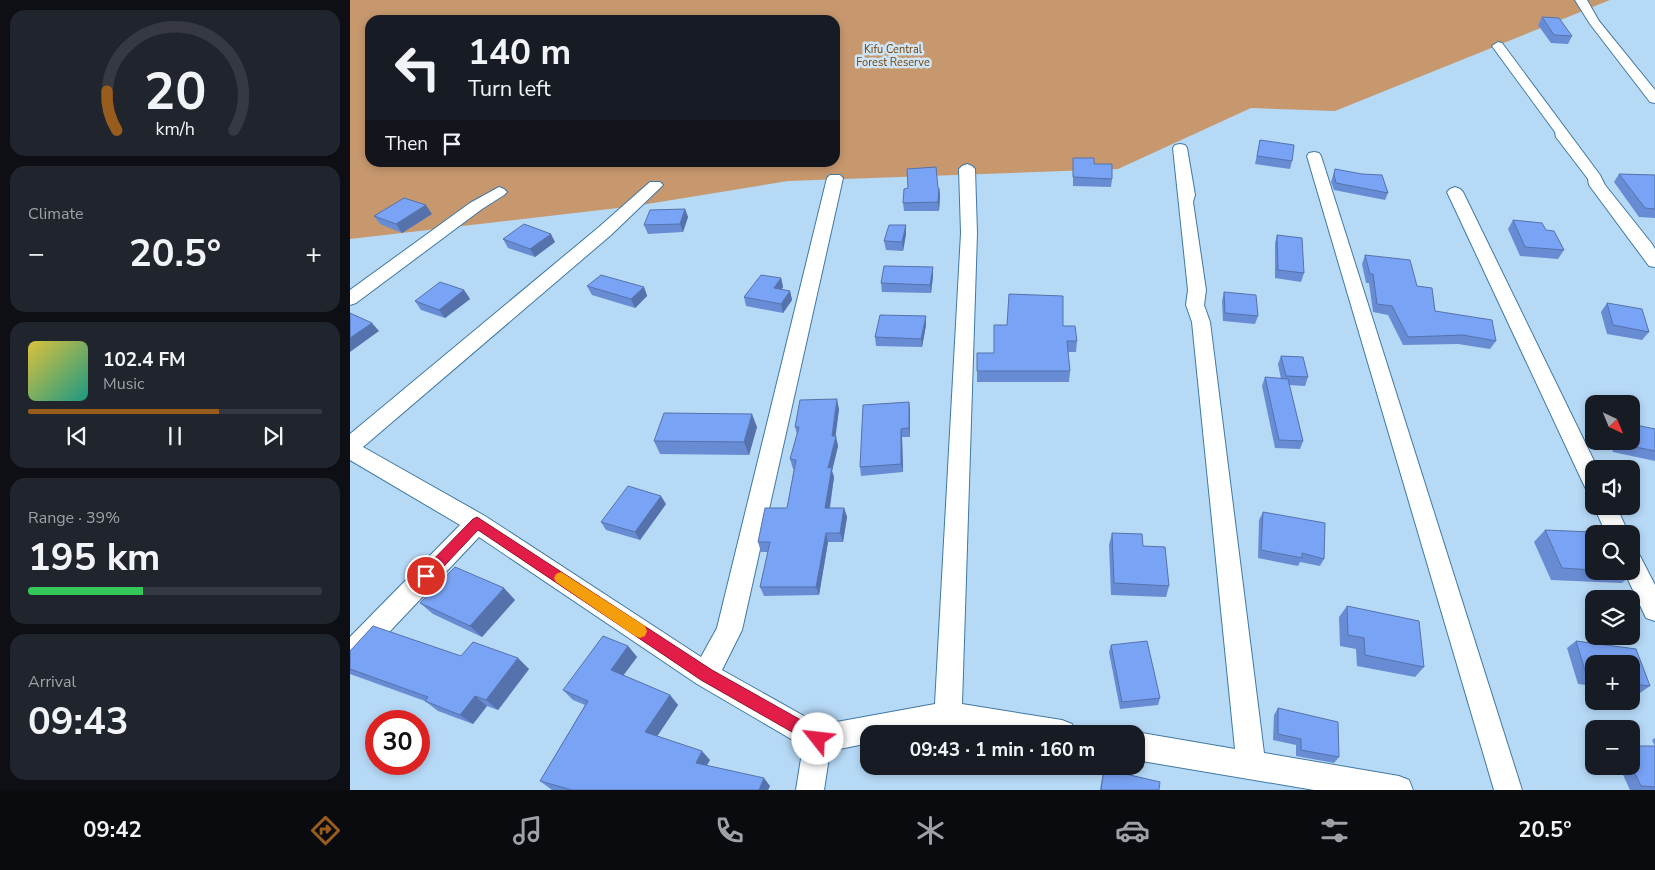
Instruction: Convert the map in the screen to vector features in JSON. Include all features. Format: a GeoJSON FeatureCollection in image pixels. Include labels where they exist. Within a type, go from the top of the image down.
{"type":"FeatureCollection","features":[{"type":"Feature","properties":{"kind":"street"},"geometry":{"type":"LineString","coordinates":[[1581,0],[1594,22],[1655,99]]}},
{"type":"Feature","properties":{"kind":"street"},"geometry":{"type":"LineString","coordinates":[[1498,46],[1562,132],[1563,137],[1595,178],[1597,185],[1655,262]]}},
{"type":"Feature","properties":{"kind":"street"},"geometry":{"type":"LineString","coordinates":[[1180,148],[1197,290],[1195,305],[1201,322],[1251,764]]}},
{"type":"Feature","properties":{"kind":"street"},"geometry":{"type":"LineString","coordinates":[[1314,156],[1508,790]]}},
{"type":"Feature","properties":{"kind":"street"},"geometry":{"type":"LineString","coordinates":[[948,715],[969,233],[967,169]]}},
{"type":"Feature","properties":{"kind":"street"},"geometry":{"type":"LineString","coordinates":[[706,675],[729,630],[835,178]]}},
{"type":"Feature","properties":{"kind":"street"},"geometry":{"type":"LineString","coordinates":[[350,446],[605,231],[655,185]]}},
{"type":"Feature","properties":{"kind":"street"},"geometry":{"type":"LineString","coordinates":[[350,299],[476,206],[499,192]]}},
{"type":"Feature","properties":{"kind":"street"},"geometry":{"type":"LineString","coordinates":[[1455,192],[1585,463]]}},
{"type":"Feature","properties":{"kind":"street"},"geometry":{"type":"LineString","coordinates":[[350,450],[477,523],[706,675],[818,739],[948,715],[1008,725]]}},
{"type":"Feature","properties":{"kind":"street"},"geometry":{"type":"LineString","coordinates":[[350,655],[477,523]]}},
{"type":"Feature","properties":{"kind":"street"},"geometry":{"type":"LineString","coordinates":[[1640,579],[1655,610]]}},
{"type":"Feature","properties":{"kind":"street"},"geometry":{"type":"LineString","coordinates":[[810,790],[818,739]]}},
{"type":"Feature","properties":{"kind":"street"},"geometry":{"type":"LineString","coordinates":[[1145,747],[1399,790]]}},
{"type":"Feature","properties":{"kind":"green space","name":"Kifu Central Forest Reserve"},"geometry":{"type":"Polygon","coordinates":[[[350,0],[1610,0],[1335,111],[1251,108],[1118,169],[788,181],[635,206],[350,239],[350,0]]]}},
{"type":"Feature","properties":{"kind":"building"},"geometry":{"type":"Polygon","coordinates":[[[1542,17],[1559,18],[1572,36],[1554,35],[1542,17]]]}},
{"type":"Feature","properties":{"kind":"building"},"geometry":{"type":"Polygon","coordinates":[[[1260,140],[1294,145],[1292,161],[1257,156],[1260,140]]]}},
{"type":"Feature","properties":{"kind":"building"},"geometry":{"type":"Polygon","coordinates":[[[1073,158],[1094,158],[1094,164],[1112,164],[1112,179],[1073,177],[1073,158]]]}},
{"type":"Feature","properties":{"kind":"building"},"geometry":{"type":"Polygon","coordinates":[[[936,167],[939,188],[938,202],[903,203],[904,189],[908,188],[907,169],[936,167]]]}},
{"type":"Feature","properties":{"kind":"building"},"geometry":{"type":"Polygon","coordinates":[[[1335,169],[1362,174],[1382,175],[1388,193],[1336,183],[1335,169]]]}},
{"type":"Feature","properties":{"kind":"building"},"geometry":{"type":"Polygon","coordinates":[[[1619,174],[1655,175],[1655,209],[1645,208],[1619,174]]]}},
{"type":"Feature","properties":{"kind":"building"},"geometry":{"type":"Polygon","coordinates":[[[404,198],[426,205],[396,224],[374,216],[404,198]]]}},
{"type":"Feature","properties":{"kind":"building"},"geometry":{"type":"Polygon","coordinates":[[[685,209],[680,224],[644,225],[650,210],[685,209]]]}},
{"type":"Feature","properties":{"kind":"building"},"geometry":{"type":"Polygon","coordinates":[[[1513,220],[1542,223],[1546,230],[1554,231],[1564,250],[1525,247],[1513,220]]]}},
{"type":"Feature","properties":{"kind":"building"},"geometry":{"type":"Polygon","coordinates":[[[524,224],[551,234],[530,249],[503,239],[524,224]]]}},
{"type":"Feature","properties":{"kind":"building"},"geometry":{"type":"Polygon","coordinates":[[[889,225],[906,225],[902,242],[884,241],[889,225]]]}},
{"type":"Feature","properties":{"kind":"building"},"geometry":{"type":"Polygon","coordinates":[[[1277,235],[1302,238],[1304,273],[1278,270],[1277,235]]]}},
{"type":"Feature","properties":{"kind":"building"},"geometry":{"type":"Polygon","coordinates":[[[1365,255],[1410,260],[1417,286],[1432,288],[1435,311],[1492,320],[1496,341],[1463,335],[1408,337],[1392,306],[1377,304],[1373,274],[1370,274],[1365,255]]]}},
{"type":"Feature","properties":{"kind":"building"},"geometry":{"type":"Polygon","coordinates":[[[884,266],[933,267],[930,285],[881,283],[884,266]]]}},
{"type":"Feature","properties":{"kind":"building"},"geometry":{"type":"Polygon","coordinates":[[[601,275],[644,287],[631,299],[587,286],[601,275]]]}},
{"type":"Feature","properties":{"kind":"building"},"geometry":{"type":"Polygon","coordinates":[[[761,275],[781,278],[774,288],[790,291],[781,304],[744,297],[761,275]]]}},
{"type":"Feature","properties":{"kind":"building"},"geometry":{"type":"Polygon","coordinates":[[[440,282],[464,290],[439,310],[415,301],[440,282]]]}},
{"type":"Feature","properties":{"kind":"building"},"geometry":{"type":"Polygon","coordinates":[[[1224,292],[1256,295],[1258,316],[1225,313],[1224,292]]]}},
{"type":"Feature","properties":{"kind":"building"},"geometry":{"type":"Polygon","coordinates":[[[1009,294],[1063,296],[1063,326],[1075,326],[1077,341],[1067,341],[1070,371],[977,371],[977,353],[994,353],[994,325],[1007,325],[1009,294]]]}},
{"type":"Feature","properties":{"kind":"building"},"geometry":{"type":"Polygon","coordinates":[[[1607,303],[1642,309],[1649,332],[1613,325],[1607,303]]]}},
{"type":"Feature","properties":{"kind":"building"},"geometry":{"type":"Polygon","coordinates":[[[350,313],[372,323],[350,338],[350,313]]]}},
{"type":"Feature","properties":{"kind":"building"},"geometry":{"type":"Polygon","coordinates":[[[880,315],[926,316],[921,339],[875,337],[880,315]]]}},
{"type":"Feature","properties":{"kind":"building"},"geometry":{"type":"Polygon","coordinates":[[[1281,356],[1303,357],[1308,377],[1286,376],[1281,356]]]}},
{"type":"Feature","properties":{"kind":"building"},"geometry":{"type":"Polygon","coordinates":[[[1265,377],[1288,379],[1303,441],[1279,440],[1265,377]]]}},
{"type":"Feature","properties":{"kind":"building"},"geometry":{"type":"Polygon","coordinates":[[[837,399],[832,436],[836,436],[828,468],[832,467],[825,508],[844,508],[840,533],[826,533],[816,587],[760,587],[770,542],[758,542],[765,508],[787,508],[796,460],[790,459],[799,427],[795,427],[800,400],[837,399]]]}},
{"type":"Feature","properties":{"kind":"building"},"geometry":{"type":"Polygon","coordinates":[[[909,402],[909,428],[901,429],[901,464],[860,467],[863,405],[909,402]]]}},
{"type":"Feature","properties":{"kind":"building"},"geometry":{"type":"Polygon","coordinates":[[[664,413],[752,414],[744,442],[654,441],[664,413]]]}},
{"type":"Feature","properties":{"kind":"building"},"geometry":{"type":"Polygon","coordinates":[[[1640,426],[1655,429],[1655,451],[1640,448],[1640,426]]]}},
{"type":"Feature","properties":{"kind":"building"},"geometry":{"type":"Polygon","coordinates":[[[628,486],[661,496],[635,532],[601,522],[628,486]]]}},
{"type":"Feature","properties":{"kind":"building"},"geometry":{"type":"Polygon","coordinates":[[[1263,512],[1325,523],[1324,559],[1302,553],[1302,558],[1261,550],[1263,512]]]}},
{"type":"Feature","properties":{"kind":"building"},"geometry":{"type":"Polygon","coordinates":[[[1545,530],[1585,532],[1585,569],[1562,568],[1545,530]]]}},
{"type":"Feature","properties":{"kind":"building"},"geometry":{"type":"Polygon","coordinates":[[[1112,533],[1142,534],[1143,546],[1165,547],[1169,586],[1114,583],[1112,533]]]}},
{"type":"Feature","properties":{"kind":"building"},"geometry":{"type":"Polygon","coordinates":[[[455,567],[504,588],[470,626],[420,603],[455,567]]]}},
{"type":"Feature","properties":{"kind":"building"},"geometry":{"type":"Polygon","coordinates":[[[1347,606],[1419,621],[1424,667],[1365,655],[1364,638],[1348,635],[1347,606]]]}},
{"type":"Feature","properties":{"kind":"building"},"geometry":{"type":"Polygon","coordinates":[[[373,626],[461,656],[473,642],[518,658],[486,700],[475,696],[460,715],[425,701],[428,697],[350,669],[350,651],[373,626]]]}},
{"type":"Feature","properties":{"kind":"building"},"geometry":{"type":"Polygon","coordinates":[[[603,636],[628,646],[611,670],[670,695],[645,732],[702,751],[696,763],[764,778],[759,790],[572,790],[540,781],[588,701],[563,690],[603,636]]]}},
{"type":"Feature","properties":{"kind":"building"},"geometry":{"type":"Polygon","coordinates":[[[1147,641],[1160,698],[1122,702],[1111,645],[1147,641]]]}},
{"type":"Feature","properties":{"kind":"building"},"geometry":{"type":"Polygon","coordinates":[[[1576,641],[1585,642],[1585,645],[1606,645],[1636,649],[1638,655],[1585,655],[1585,670],[1576,641]]]}},
{"type":"Feature","properties":{"kind":"building"},"geometry":{"type":"Polygon","coordinates":[[[1640,660],[1650,686],[1640,685],[1640,660]]]}},
{"type":"Feature","properties":{"kind":"building"},"geometry":{"type":"Polygon","coordinates":[[[1278,708],[1338,722],[1339,757],[1301,750],[1301,739],[1278,734],[1278,708]]]}},
{"type":"Feature","properties":{"kind":"building"},"geometry":{"type":"Polygon","coordinates":[[[1640,746],[1655,746],[1655,787],[1641,786],[1636,775],[1640,775],[1640,746]]]}},
{"type":"Feature","properties":{"kind":"building"},"geometry":{"type":"Polygon","coordinates":[[[1103,775],[1130,775],[1160,782],[1159,790],[1101,790],[1103,775]]]}},
{"type":"Feature","properties":{"kind":"slow traffic"},"geometry":{"type":"LineString","coordinates":[[561,578],[640,631]]}},
{"type":"Feature","properties":{"kind":"route"},"geometry":{"type":"LineString","coordinates":[[426,576],[477,523],[706,675],[818,739]]}}]}
